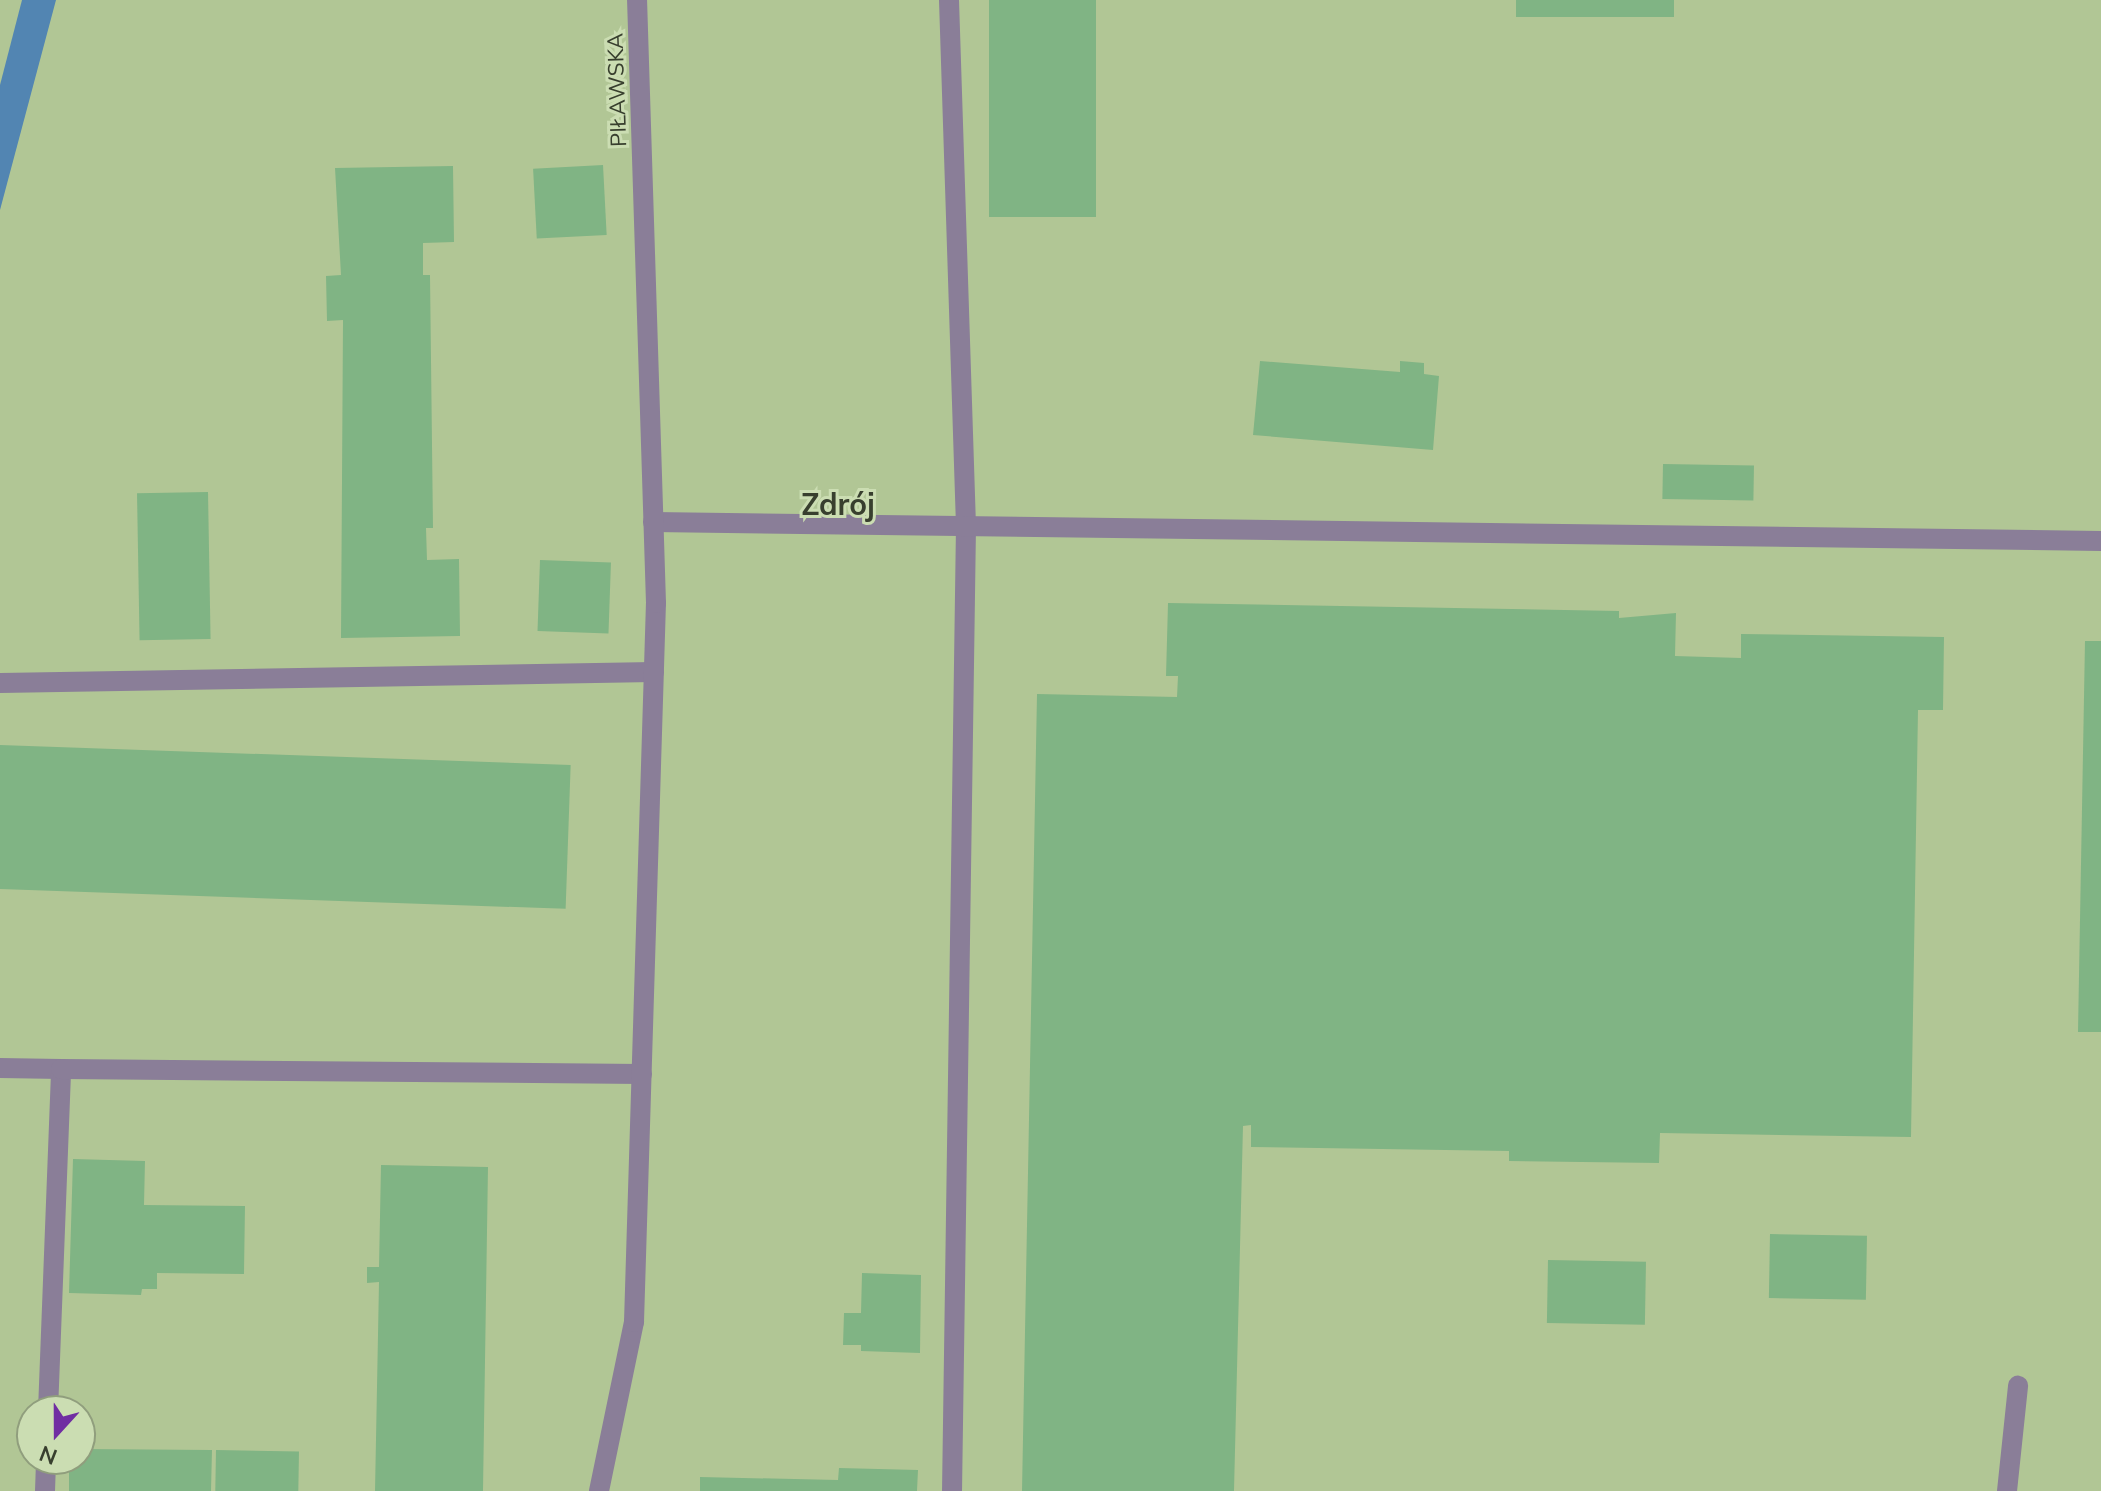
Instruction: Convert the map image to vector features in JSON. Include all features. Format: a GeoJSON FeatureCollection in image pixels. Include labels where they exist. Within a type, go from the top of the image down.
{"type":"FeatureCollection","features":[{"type":"Feature","properties":{"kind":"lane","name":"PIŁAWSKA"},"geometry":{"type":"LineString","coordinates":[[599,1491],[634,1322],[654,672],[653,522],[637,0]]}},
{"type":"Feature","properties":{"kind":"lane"},"geometry":{"type":"LineString","coordinates":[[949,0],[966,526],[952,1491]]}},
{"type":"Feature","properties":{"kind":"lane"},"geometry":{"type":"LineString","coordinates":[[653,522],[2101,541]]}},
{"type":"Feature","properties":{"kind":"lane"},"geometry":{"type":"LineString","coordinates":[[0,683],[654,672]]}},
{"type":"Feature","properties":{"kind":"lane"},"geometry":{"type":"LineString","coordinates":[[0,1068],[642,1074]]}},
{"type":"Feature","properties":{"kind":"lane"},"geometry":{"type":"LineString","coordinates":[[49,1395],[61,1069]]}},
{"type":"Feature","properties":{"kind":"lane"},"geometry":{"type":"LineString","coordinates":[[2007,1491],[2018,1386]]}},
{"type":"Feature","properties":{"kind":"shaded area"},"geometry":{"type":"Polygon","coordinates":[[[0,0],[2101,0],[2101,1491],[0,1491],[0,0]]]}},
{"type":"Feature","properties":{"kind":"water"},"geometry":{"type":"Polygon","coordinates":[[[22,0],[56,0],[0,210],[0,85],[22,0]]]}},
{"type":"Feature","properties":{"kind":"building"},"geometry":{"type":"Polygon","coordinates":[[[989,0],[1096,0],[1096,217],[989,217],[989,0]]]}},
{"type":"Feature","properties":{"kind":"building"},"geometry":{"type":"Polygon","coordinates":[[[1516,0],[1674,0],[1674,17],[1516,17],[1516,0]]]}},
{"type":"Feature","properties":{"kind":"building"},"geometry":{"type":"Polygon","coordinates":[[[603,165],[607,235],[537,239],[533,169],[603,165]]]}},
{"type":"Feature","properties":{"kind":"building"},"geometry":{"type":"Polygon","coordinates":[[[453,166],[454,242],[423,243],[423,275],[430,275],[433,528],[426,528],[427,560],[459,559],[460,636],[341,638],[343,320],[327,321],[326,276],[341,275],[335,168],[453,166]]]}},
{"type":"Feature","properties":{"kind":"building"},"geometry":{"type":"Polygon","coordinates":[[[1260,361],[1400,372],[1400,361],[1424,363],[1424,374],[1439,376],[1433,450],[1253,435],[1260,361]]]}},
{"type":"Feature","properties":{"kind":"building"},"geometry":{"type":"Polygon","coordinates":[[[1663,464],[1754,466],[1753,501],[1662,499],[1663,464]]]}},
{"type":"Feature","properties":{"kind":"building"},"geometry":{"type":"Polygon","coordinates":[[[208,492],[211,639],[140,640],[137,493],[208,492]]]}},
{"type":"Feature","properties":{"kind":"building"},"geometry":{"type":"Polygon","coordinates":[[[540,560],[611,562],[608,633],[538,631],[540,560]]]}},
{"type":"Feature","properties":{"kind":"building"},"geometry":{"type":"Polygon","coordinates":[[[1168,603],[1619,611],[1619,618],[1676,613],[1675,656],[1741,658],[1741,634],[1944,637],[1943,710],[1918,710],[1911,1137],[1660,1133],[1659,1163],[1509,1161],[1509,1151],[1251,1147],[1251,1125],[1243,1126],[1234,1491],[1022,1491],[1037,694],[1177,697],[1178,676],[1166,676],[1168,603]]]}},
{"type":"Feature","properties":{"kind":"building"},"geometry":{"type":"Polygon","coordinates":[[[2085,641],[2101,641],[2101,1032],[2078,1032],[2085,641]]]}},
{"type":"Feature","properties":{"kind":"building"},"geometry":{"type":"Polygon","coordinates":[[[0,745],[571,765],[566,909],[0,889],[0,745]]]}},
{"type":"Feature","properties":{"kind":"building"},"geometry":{"type":"Polygon","coordinates":[[[73,1159],[145,1161],[144,1205],[245,1206],[244,1274],[157,1273],[157,1289],[142,1289],[141,1295],[69,1293],[73,1159]]]}},
{"type":"Feature","properties":{"kind":"building"},"geometry":{"type":"Polygon","coordinates":[[[381,1165],[488,1167],[483,1491],[375,1491],[379,1282],[367,1283],[367,1267],[379,1267],[381,1165]]]}},
{"type":"Feature","properties":{"kind":"building"},"geometry":{"type":"Polygon","coordinates":[[[1770,1234],[1867,1236],[1866,1300],[1769,1298],[1770,1234]]]}},
{"type":"Feature","properties":{"kind":"building"},"geometry":{"type":"Polygon","coordinates":[[[1548,1260],[1646,1262],[1645,1325],[1547,1323],[1548,1260]]]}},
{"type":"Feature","properties":{"kind":"building"},"geometry":{"type":"Polygon","coordinates":[[[862,1273],[921,1275],[920,1353],[861,1351],[861,1345],[843,1345],[844,1313],[861,1313],[862,1273]]]}},
{"type":"Feature","properties":{"kind":"building"},"geometry":{"type":"Polygon","coordinates":[[[96,1449],[212,1450],[211,1491],[69,1491],[69,1475],[96,1475],[96,1449]]]}},
{"type":"Feature","properties":{"kind":"building"},"geometry":{"type":"Polygon","coordinates":[[[216,1450],[299,1451],[298,1491],[215,1491],[216,1450]]]}},
{"type":"Feature","properties":{"kind":"building"},"geometry":{"type":"Polygon","coordinates":[[[839,1468],[918,1470],[917,1491],[700,1491],[700,1477],[838,1480],[839,1468]]]}},
{"type":"Feature","properties":{"kind":"district","name":"Zdrój"},"geometry":{"type":"Point","coordinates":[838,504]}}]}
